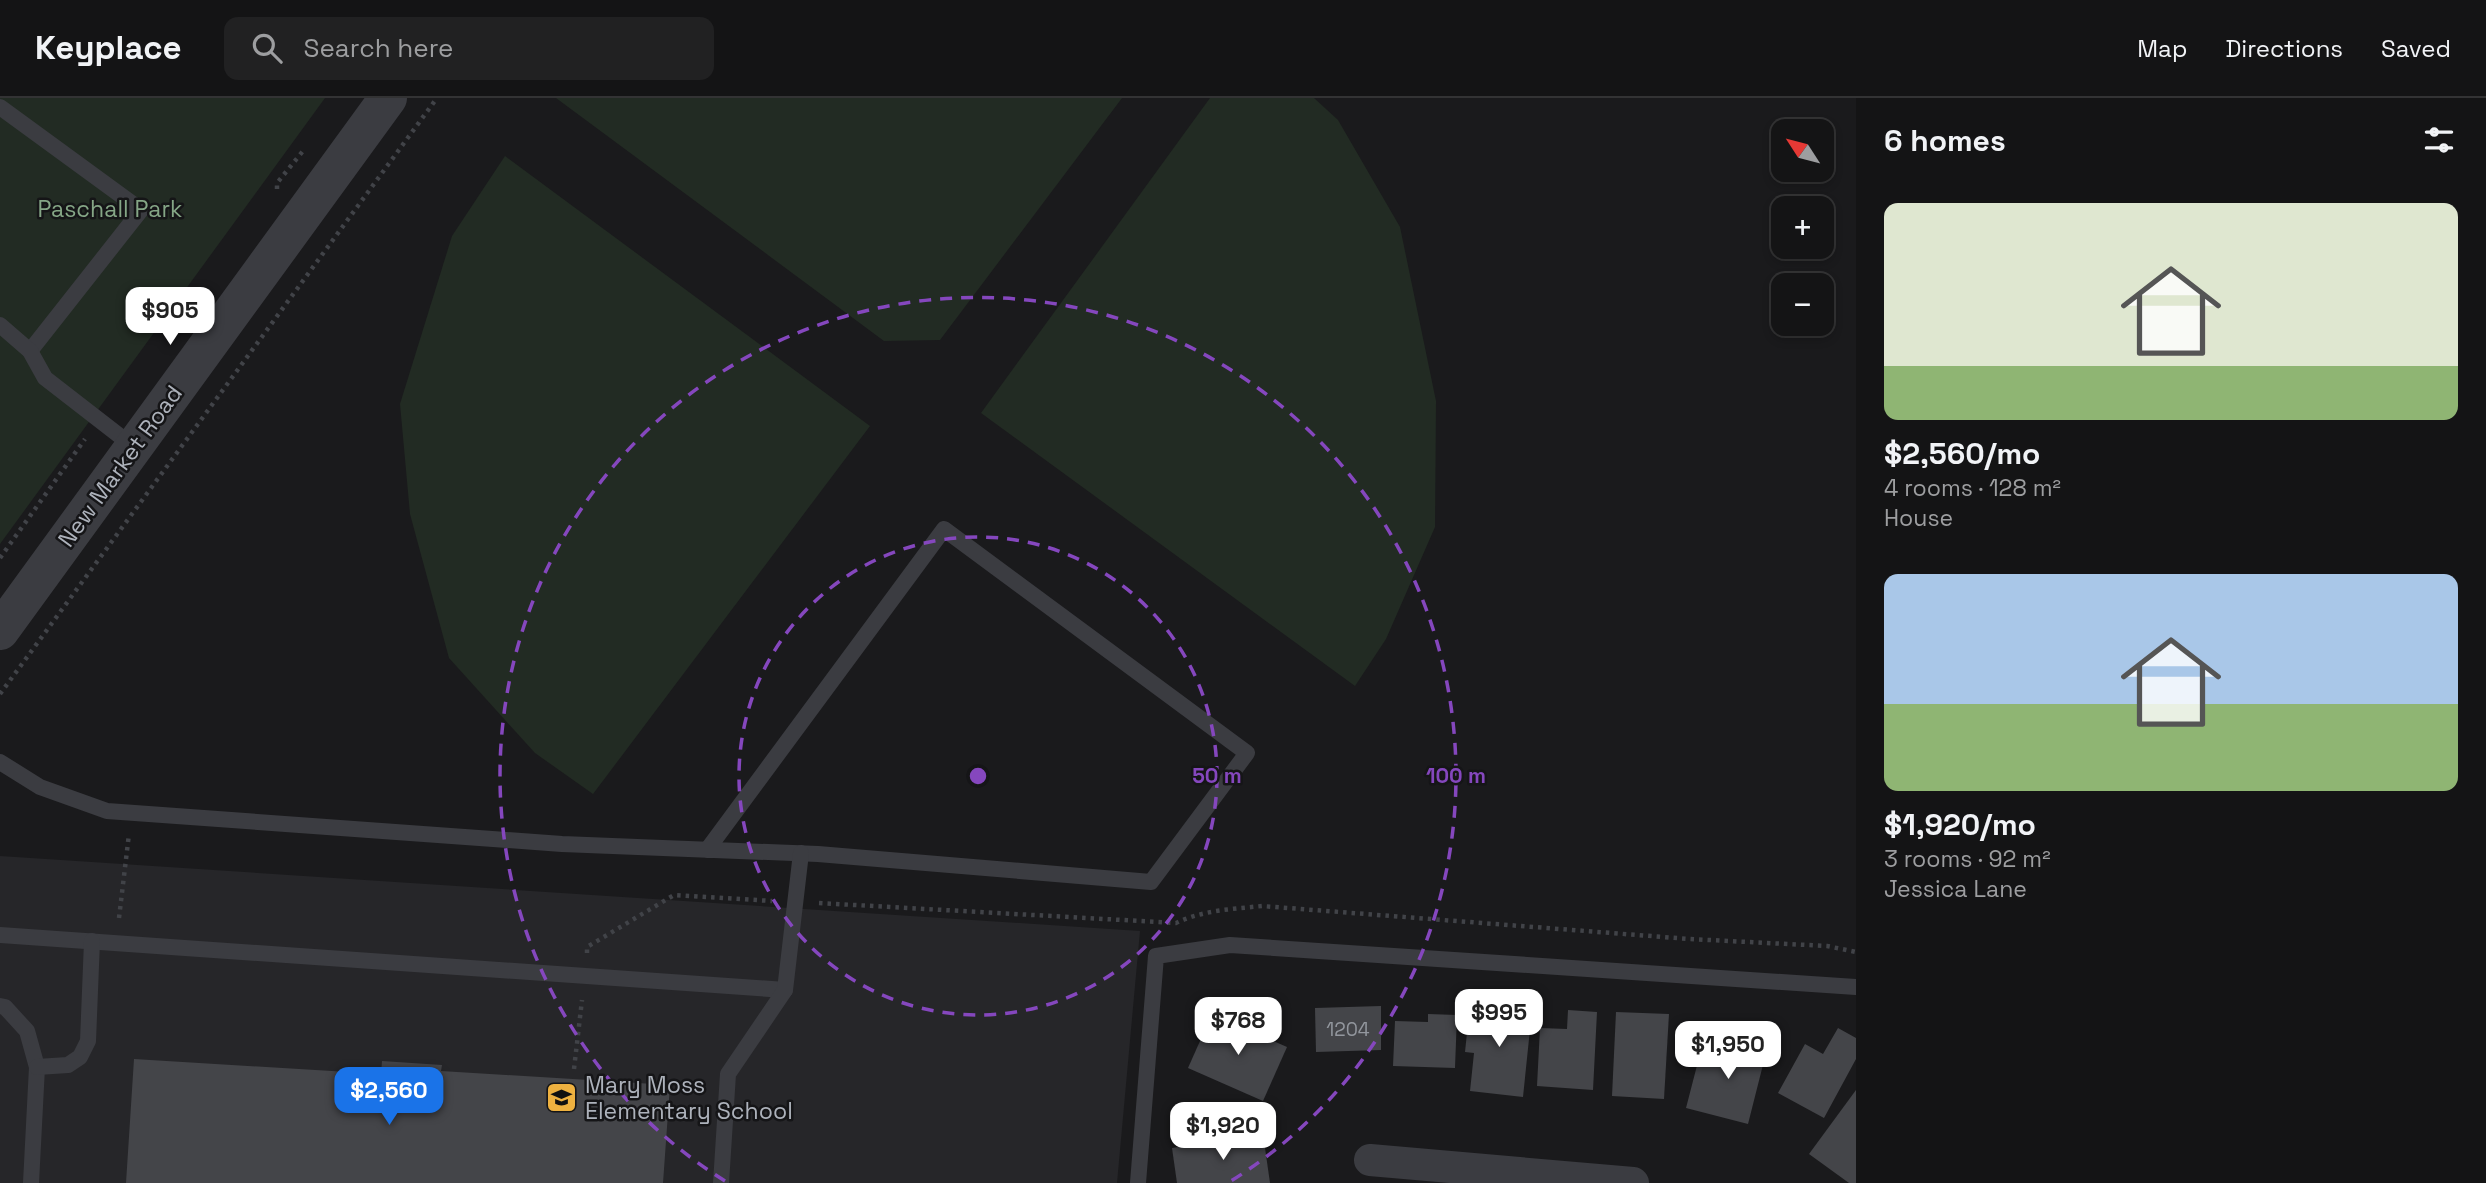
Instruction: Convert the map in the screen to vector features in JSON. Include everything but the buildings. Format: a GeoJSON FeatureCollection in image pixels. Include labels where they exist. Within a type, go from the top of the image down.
{"type":"FeatureCollection","features":[{"type":"Feature","properties":{"kind":"street","name":"New Market Road"},"geometry":{"type":"LineString","coordinates":[[0,631],[388,98]]}},
{"type":"Feature","properties":{"kind":"street"},"geometry":{"type":"LineString","coordinates":[[1370,1160],[1457,1175],[1633,1183]]}},
{"type":"Feature","properties":{"kind":"lane"},"geometry":{"type":"LineString","coordinates":[[0,107],[141,210],[30,351]]}},
{"type":"Feature","properties":{"kind":"lane"},"geometry":{"type":"LineString","coordinates":[[0,325],[30,351],[46,378],[134,447]]}},
{"type":"Feature","properties":{"kind":"lane"},"geometry":{"type":"LineString","coordinates":[[0,762],[40,787],[107,811],[562,844],[706,850],[801,853],[1151,882],[1247,753],[944,529],[706,850]]}},
{"type":"Feature","properties":{"kind":"lane"},"geometry":{"type":"LineString","coordinates":[[721,1183],[728,1074],[785,990],[801,853]]}},
{"type":"Feature","properties":{"kind":"lane"},"geometry":{"type":"LineString","coordinates":[[0,935],[785,990]]}},
{"type":"Feature","properties":{"kind":"lane"},"geometry":{"type":"LineString","coordinates":[[37,1067],[68,1065],[80,1057],[88,1041],[92,941]]}},
{"type":"Feature","properties":{"kind":"lane"},"geometry":{"type":"LineString","coordinates":[[1138,1183],[1156,956],[1230,946],[1856,987]]}},
{"type":"Feature","properties":{"kind":"lane"},"geometry":{"type":"LineString","coordinates":[[0,1006],[5,1007],[27,1031],[37,1067],[31,1183]]}},
{"type":"Feature","properties":{"kind":"path"},"geometry":{"type":"LineString","coordinates":[[0,694],[437,98]]}},
{"type":"Feature","properties":{"kind":"path"},"geometry":{"type":"LineString","coordinates":[[277,192],[276,183],[304,150]]}},
{"type":"Feature","properties":{"kind":"path"},"geometry":{"type":"LineString","coordinates":[[0,558],[99,420]]}},
{"type":"Feature","properties":{"kind":"path"},"geometry":{"type":"LineString","coordinates":[[107,918],[120,919],[131,813]]}},
{"type":"Feature","properties":{"kind":"path"},"geometry":{"type":"LineString","coordinates":[[574,1069],[587,947],[674,895],[1176,923],[1189,917],[1225,909],[1262,906],[1689,939],[1827,946],[1856,952]]}},
{"type":"Feature","properties":{"kind":"shaded area","name":"Mary Moss Elementary School"},"geometry":{"type":"Polygon","coordinates":[[[0,856],[1140,931],[1117,1183],[0,1183],[0,856]]]}},
{"type":"Feature","properties":{"kind":"green space","name":"Paschall Park"},"geometry":{"type":"Polygon","coordinates":[[[0,98],[325,98],[0,544],[0,98]]]}},
{"type":"Feature","properties":{"kind":"green space"},"geometry":{"type":"Polygon","coordinates":[[[556,98],[1122,98],[940,340],[884,341],[556,98]]]}},
{"type":"Feature","properties":{"kind":"green space"},"geometry":{"type":"Polygon","coordinates":[[[1210,98],[1314,98],[1338,120],[1400,227],[1436,401],[1435,527],[1386,639],[1355,686],[981,413],[1210,98]]]}},
{"type":"Feature","properties":{"kind":"green space"},"geometry":{"type":"Polygon","coordinates":[[[505,156],[870,426],[593,794],[535,753],[449,658],[410,514],[400,404],[452,236],[505,156]]]}},
{"type":"Feature","properties":{"kind":"place","name":"Mary Moss Elementary School"},"geometry":{"type":"Point","coordinates":[562,1098]}}]}
